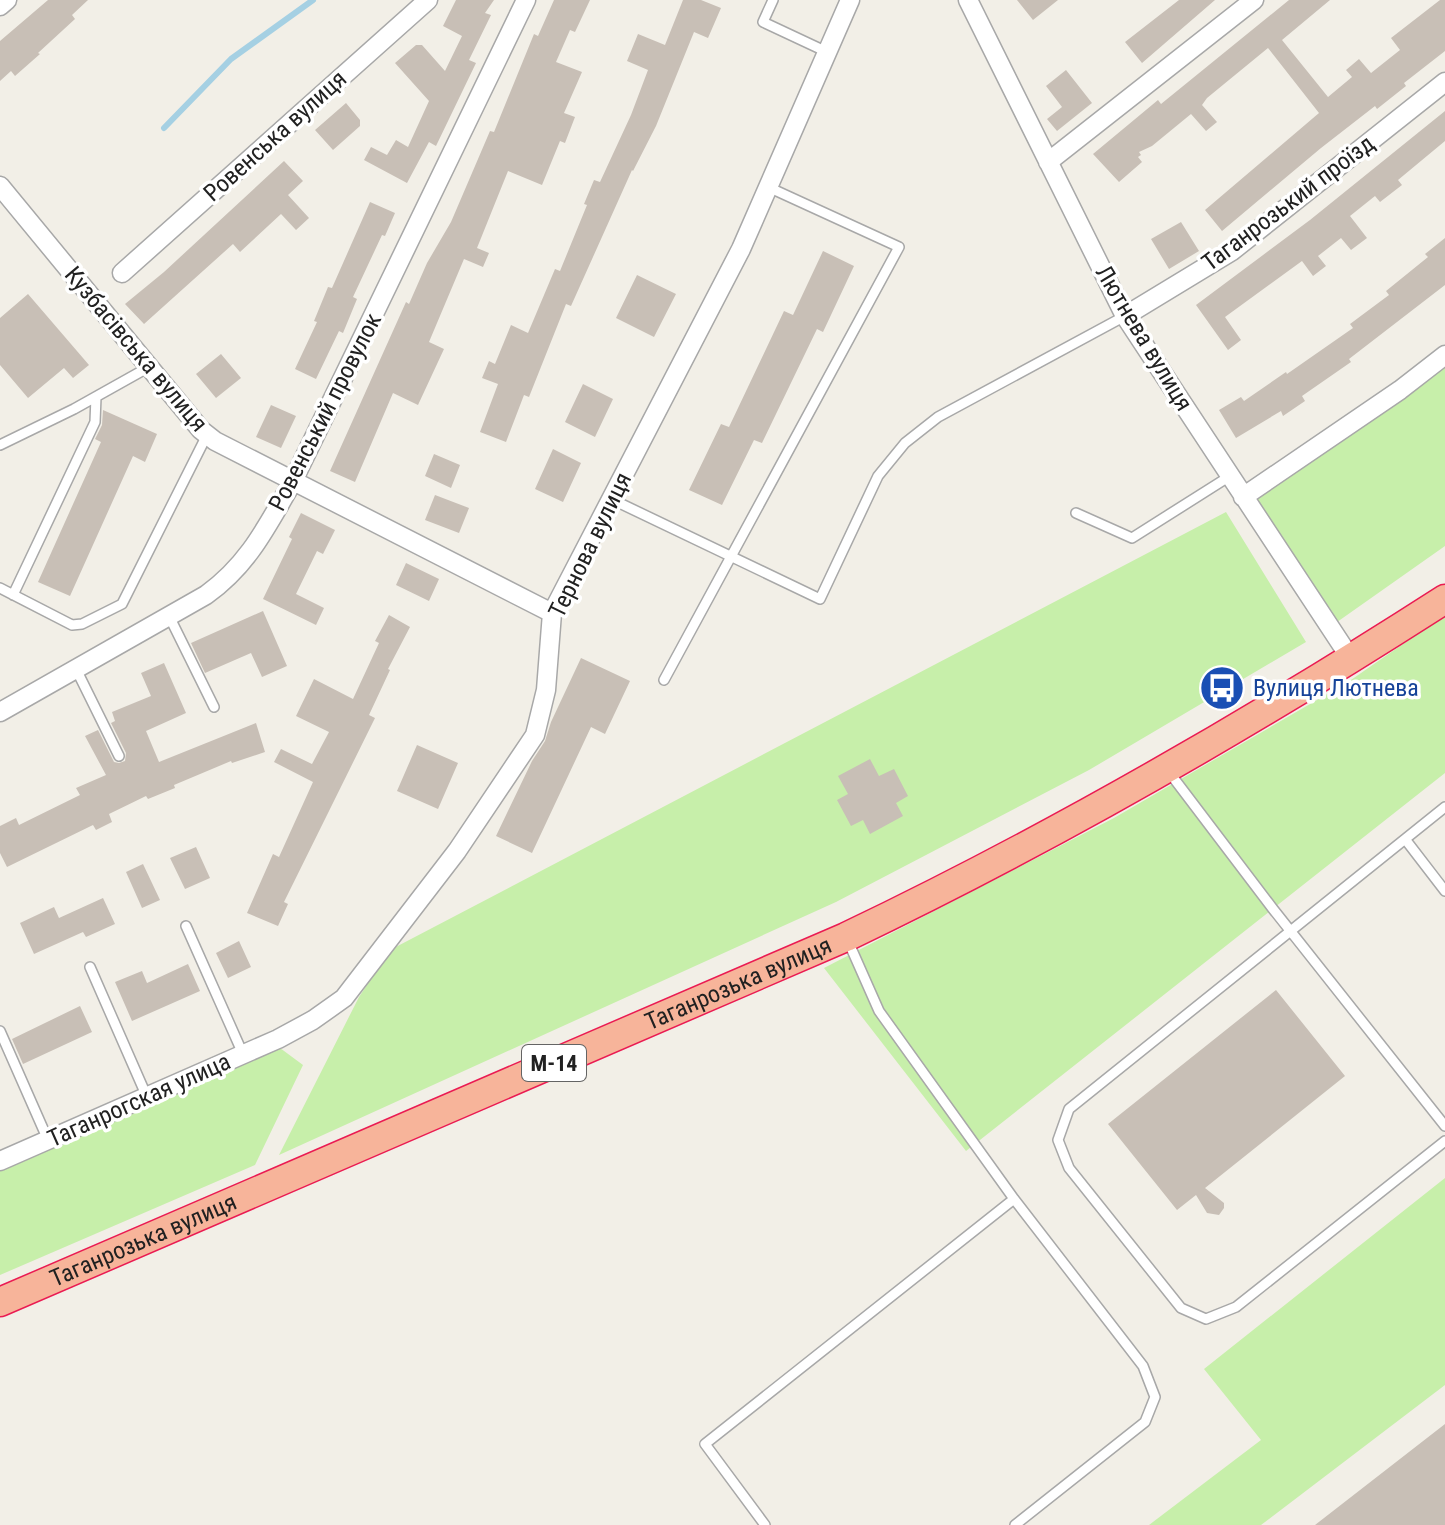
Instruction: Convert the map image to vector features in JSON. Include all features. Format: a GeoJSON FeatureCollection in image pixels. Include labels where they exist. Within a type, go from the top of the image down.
{"type":"FeatureCollection","features":[{"type":"Feature","properties":{"kind":"highway","name":"Таганрозька вулиця"},"geometry":{"type":"LineString","coordinates":[[0,1302],[846,937],[999,862],[1166,768],[1351,659],[1445,599]]}},
{"type":"Feature","properties":{"kind":"street"},"geometry":{"type":"LineString","coordinates":[[0,6],[7,0]]}},
{"type":"Feature","properties":{"kind":"street","name":"Ровенська вулиця"},"geometry":{"type":"LineString","coordinates":[[122,273],[428,0]]}},
{"type":"Feature","properties":{"kind":"street","name":"Ровенський провулок"},"geometry":{"type":"LineString","coordinates":[[0,712],[206,595],[240,566],[254,548],[293,481],[526,0]]}},
{"type":"Feature","properties":{"kind":"street","name":"Тернова вулиця"},"geometry":{"type":"LineString","coordinates":[[278,1039],[344,998],[503,786],[535,735],[546,690],[552,613],[741,249],[850,0]]}},
{"type":"Feature","properties":{"kind":"street"},"geometry":{"type":"LineString","coordinates":[[1048,162],[1254,0]]}},
{"type":"Feature","properties":{"kind":"street","name":"Лютнева вулиця"},"geometry":{"type":"LineString","coordinates":[[969,1],[1125,316],[1351,659]]}},
{"type":"Feature","properties":{"kind":"street","name":"Таганрозький проїзд"},"geometry":{"type":"LineString","coordinates":[[1125,316],[1232,251],[1445,82]]}},
{"type":"Feature","properties":{"kind":"street","name":"Кузбасівська вулиця"},"geometry":{"type":"LineString","coordinates":[[0,186],[207,435],[552,613]]}},
{"type":"Feature","properties":{"kind":"street"},"geometry":{"type":"LineString","coordinates":[[1243,497],[1400,390],[1445,355]]}},
{"type":"Feature","properties":{"kind":"street","name":"Таганрогская улица"},"geometry":{"type":"LineString","coordinates":[[0,1161],[278,1039]]}},
{"type":"Feature","properties":{"kind":"lane"},"geometry":{"type":"LineString","coordinates":[[773,0],[763,22],[827,52]]}},
{"type":"Feature","properties":{"kind":"lane"},"geometry":{"type":"LineString","coordinates":[[664,680],[899,247],[768,187]]}},
{"type":"Feature","properties":{"kind":"lane"},"geometry":{"type":"LineString","coordinates":[[611,499],[820,599],[878,476],[905,443],[938,417],[1125,316]]}},
{"type":"Feature","properties":{"kind":"lane"},"geometry":{"type":"LineString","coordinates":[[0,445],[149,367]]}},
{"type":"Feature","properties":{"kind":"lane"},"geometry":{"type":"LineString","coordinates":[[13,595],[95,422],[96,397]]}},
{"type":"Feature","properties":{"kind":"lane"},"geometry":{"type":"LineString","coordinates":[[0,588],[72,625],[82,624],[122,604],[207,435]]}},
{"type":"Feature","properties":{"kind":"lane"},"geometry":{"type":"LineString","coordinates":[[1076,513],[1132,538],[1230,476]]}},
{"type":"Feature","properties":{"kind":"lane"},"geometry":{"type":"LineString","coordinates":[[169,616],[214,707]]}},
{"type":"Feature","properties":{"kind":"lane"},"geometry":{"type":"LineString","coordinates":[[76,669],[119,756]]}},
{"type":"Feature","properties":{"kind":"lane"},"geometry":{"type":"LineString","coordinates":[[1166,768],[1445,1126]]}},
{"type":"Feature","properties":{"kind":"lane"},"geometry":{"type":"LineString","coordinates":[[1445,807],[1069,1109],[1058,1140],[1069,1168],[1181,1308],[1206,1319],[1236,1307],[1445,1141]]}},
{"type":"Feature","properties":{"kind":"lane"},"geometry":{"type":"LineString","coordinates":[[1405,839],[1445,891]]}},
{"type":"Feature","properties":{"kind":"lane"},"geometry":{"type":"LineString","coordinates":[[186,926],[243,1055]]}},
{"type":"Feature","properties":{"kind":"lane"},"geometry":{"type":"LineString","coordinates":[[846,937],[879,1011],[1014,1199],[1143,1366],[1155,1397],[1145,1422],[1015,1525]]}},
{"type":"Feature","properties":{"kind":"lane"},"geometry":{"type":"LineString","coordinates":[[90,967],[147,1097]]}},
{"type":"Feature","properties":{"kind":"lane"},"geometry":{"type":"LineString","coordinates":[[0,1031],[48,1140]]}},
{"type":"Feature","properties":{"kind":"lane"},"geometry":{"type":"LineString","coordinates":[[765,1525],[705,1444],[1014,1199]]}},
{"type":"Feature","properties":{"kind":"green space"},"geometry":{"type":"Polygon","coordinates":[[[1445,360],[1445,546],[1330,627],[1249,498],[1445,360]]]}},
{"type":"Feature","properties":{"kind":"green space"},"geometry":{"type":"Polygon","coordinates":[[[1226,512],[1306,642],[1089,770],[836,902],[279,1155],[359,997],[390,950],[1226,512]]]}},
{"type":"Feature","properties":{"kind":"green space"},"geometry":{"type":"Polygon","coordinates":[[[1445,615],[1445,773],[966,1151],[824,968],[1114,818],[1348,682],[1445,615]]]}},
{"type":"Feature","properties":{"kind":"green space"},"geometry":{"type":"Polygon","coordinates":[[[280,1048],[303,1065],[255,1165],[0,1275],[0,1171],[280,1048]]]}},
{"type":"Feature","properties":{"kind":"green space"},"geometry":{"type":"Polygon","coordinates":[[[1445,1178],[1445,1385],[1261,1525],[1149,1525],[1261,1440],[1204,1369],[1445,1178]]]}},
{"type":"Feature","properties":{"kind":"building"},"geometry":{"type":"Polygon","coordinates":[[[48,0],[88,0],[72,15],[75,19],[40,54],[15,76],[11,71],[0,81],[0,41],[48,0]]]}},
{"type":"Feature","properties":{"kind":"building"},"geometry":{"type":"Polygon","coordinates":[[[456,0],[494,0],[485,13],[491,15],[469,60],[476,63],[436,146],[429,142],[407,183],[364,160],[371,147],[387,155],[396,140],[408,147],[429,101],[395,63],[416,45],[422,45],[445,71],[462,36],[443,26],[456,0]]]}},
{"type":"Feature","properties":{"kind":"building"},"geometry":{"type":"Polygon","coordinates":[[[554,0],[590,0],[575,32],[570,30],[556,62],[582,72],[564,113],[575,117],[565,143],[560,141],[542,185],[508,171],[477,248],[489,253],[483,267],[464,259],[429,342],[444,349],[418,405],[393,393],[355,482],[330,471],[406,302],[409,304],[427,263],[451,222],[490,131],[494,132],[534,34],[538,36],[554,0]]]}},
{"type":"Feature","properties":{"kind":"building"},"geometry":{"type":"Polygon","coordinates":[[[683,0],[701,0],[721,8],[708,38],[694,32],[656,126],[632,170],[571,306],[566,304],[529,397],[524,395],[506,442],[480,432],[498,384],[482,378],[489,361],[495,364],[511,325],[528,333],[555,269],[560,271],[594,180],[600,182],[631,115],[648,70],[627,61],[638,34],[665,45],[683,0]]]}},
{"type":"Feature","properties":{"kind":"building"},"geometry":{"type":"Polygon","coordinates":[[[1017,0],[1058,0],[1033,20],[1017,0]]]}},
{"type":"Feature","properties":{"kind":"building"},"geometry":{"type":"Polygon","coordinates":[[[1179,0],[1215,0],[1142,63],[1125,42],[1179,0]]]}},
{"type":"Feature","properties":{"kind":"building"},"geometry":{"type":"Polygon","coordinates":[[[1289,0],[1330,0],[1282,40],[1328,97],[1352,77],[1346,70],[1359,59],[1371,73],[1400,50],[1391,38],[1440,0],[1445,0],[1445,51],[1404,83],[1406,86],[1321,148],[1222,231],[1205,210],[1319,113],[1268,48],[1207,98],[1202,105],[1217,122],[1206,131],[1191,114],[1152,146],[1139,152],[1142,162],[1119,182],[1093,154],[1158,100],[1161,104],[1289,0]]]}},
{"type":"Feature","properties":{"kind":"building"},"geometry":{"type":"Polygon","coordinates":[[[1066,70],[1092,103],[1057,131],[1047,119],[1062,107],[1046,86],[1066,70]]]}},
{"type":"Feature","properties":{"kind":"building"},"geometry":{"type":"Polygon","coordinates":[[[346,103],[360,120],[360,126],[333,150],[315,130],[346,103]]]}},
{"type":"Feature","properties":{"kind":"building"},"geometry":{"type":"Polygon","coordinates":[[[1445,111],[1445,141],[1398,180],[1402,185],[1380,202],[1375,196],[1350,216],[1367,238],[1351,250],[1341,238],[1318,256],[1326,266],[1313,276],[1302,261],[1225,317],[1241,340],[1228,350],[1196,305],[1310,220],[1445,111]]]}},
{"type":"Feature","properties":{"kind":"building"},"geometry":{"type":"Polygon","coordinates":[[[284,161],[303,181],[288,195],[309,218],[296,230],[281,214],[240,252],[233,244],[144,324],[125,304],[284,161]]]}},
{"type":"Feature","properties":{"kind":"building"},"geometry":{"type":"Polygon","coordinates":[[[370,202],[395,213],[353,297],[357,299],[343,333],[339,331],[316,379],[295,369],[317,322],[314,321],[328,287],[332,288],[370,202]]]}},
{"type":"Feature","properties":{"kind":"building"},"geometry":{"type":"Polygon","coordinates":[[[1181,222],[1199,251],[1169,269],[1151,239],[1181,222]]]}},
{"type":"Feature","properties":{"kind":"building"},"geometry":{"type":"Polygon","coordinates":[[[1445,238],[1445,285],[1349,359],[1351,362],[1302,396],[1305,401],[1283,416],[1281,411],[1236,438],[1219,410],[1241,397],[1244,401],[1353,328],[1350,324],[1389,295],[1386,291],[1428,257],[1425,254],[1445,238]]]}},
{"type":"Feature","properties":{"kind":"building"},"geometry":{"type":"Polygon","coordinates":[[[823,251],[854,266],[823,332],[817,329],[762,443],[754,440],[722,505],[689,490],[721,424],[729,427],[784,311],[793,315],[823,251]]]}},
{"type":"Feature","properties":{"kind":"building"},"geometry":{"type":"Polygon","coordinates":[[[637,275],[676,294],[654,337],[616,318],[637,275]]]}},
{"type":"Feature","properties":{"kind":"building"},"geometry":{"type":"Polygon","coordinates":[[[28,294],[89,365],[73,378],[64,368],[28,398],[0,365],[0,318],[28,294]]]}},
{"type":"Feature","properties":{"kind":"building"},"geometry":{"type":"Polygon","coordinates":[[[221,354],[241,378],[216,398],[196,374],[221,354]]]}},
{"type":"Feature","properties":{"kind":"building"},"geometry":{"type":"Polygon","coordinates":[[[583,384],[613,399],[595,437],[565,422],[583,384]]]}},
{"type":"Feature","properties":{"kind":"building"},"geometry":{"type":"Polygon","coordinates":[[[271,405],[296,416],[281,448],[256,437],[271,405]]]}},
{"type":"Feature","properties":{"kind":"building"},"geometry":{"type":"Polygon","coordinates":[[[103,410],[157,434],[145,462],[133,456],[70,596],[38,582],[101,442],[95,439],[102,425],[103,410]]]}},
{"type":"Feature","properties":{"kind":"building"},"geometry":{"type":"Polygon","coordinates":[[[553,449],[581,463],[563,502],[535,489],[553,449]]]}},
{"type":"Feature","properties":{"kind":"building"},"geometry":{"type":"Polygon","coordinates":[[[434,454],[460,465],[451,488],[425,476],[434,454]]]}},
{"type":"Feature","properties":{"kind":"building"},"geometry":{"type":"Polygon","coordinates":[[[435,495],[469,508],[459,533],[425,520],[435,495]]]}},
{"type":"Feature","properties":{"kind":"building"},"geometry":{"type":"Polygon","coordinates":[[[301,513],[335,530],[323,554],[317,551],[296,594],[324,608],[316,625],[263,599],[301,513]]]}},
{"type":"Feature","properties":{"kind":"building"},"geometry":{"type":"Polygon","coordinates":[[[406,563],[439,579],[429,601],[396,585],[406,563]]]}},
{"type":"Feature","properties":{"kind":"building"},"geometry":{"type":"Polygon","coordinates":[[[263,611],[287,666],[262,677],[251,653],[205,673],[191,643],[263,611]]]}},
{"type":"Feature","properties":{"kind":"building"},"geometry":{"type":"Polygon","coordinates":[[[389,615],[410,627],[369,715],[375,718],[284,902],[288,904],[278,926],[247,913],[273,854],[279,857],[313,782],[274,762],[281,749],[312,764],[329,732],[296,716],[314,679],[353,699],[379,643],[375,641],[389,615]]]}},
{"type":"Feature","properties":{"kind":"building"},"geometry":{"type":"Polygon","coordinates":[[[581,658],[630,681],[605,734],[591,727],[532,853],[496,836],[545,741],[581,658]]]}},
{"type":"Feature","properties":{"kind":"building"},"geometry":{"type":"Polygon","coordinates":[[[164,663],[186,713],[146,731],[159,762],[256,723],[265,752],[231,761],[148,799],[146,796],[109,814],[112,822],[96,830],[93,825],[7,867],[0,853],[0,826],[16,818],[19,825],[80,795],[76,788],[106,775],[85,736],[98,730],[114,762],[125,761],[126,753],[111,723],[115,721],[112,712],[151,696],[141,673],[164,663]]]}},
{"type":"Feature","properties":{"kind":"building"},"geometry":{"type":"Polygon","coordinates":[[[417,745],[458,763],[438,809],[397,791],[417,745]]]}},
{"type":"Feature","properties":{"kind":"building"},"geometry":{"type":"Polygon","coordinates":[[[870,759],[879,776],[894,769],[908,796],[896,803],[903,816],[870,834],[863,820],[851,826],[837,800],[848,794],[838,776],[870,759]]]}},
{"type":"Feature","properties":{"kind":"building"},"geometry":{"type":"Polygon","coordinates":[[[196,847],[210,878],[185,889],[170,858],[196,847]]]}},
{"type":"Feature","properties":{"kind":"building"},"geometry":{"type":"Polygon","coordinates":[[[143,864],[160,900],[142,908],[126,872],[143,864]]]}},
{"type":"Feature","properties":{"kind":"building"},"geometry":{"type":"Polygon","coordinates":[[[103,898],[115,924],[86,937],[83,932],[34,954],[20,923],[54,907],[59,918],[103,898]]]}},
{"type":"Feature","properties":{"kind":"building"},"geometry":{"type":"Polygon","coordinates":[[[239,941],[251,967],[228,978],[216,953],[239,941]]]}},
{"type":"Feature","properties":{"kind":"building"},"geometry":{"type":"Polygon","coordinates":[[[188,964],[200,991],[132,1021],[115,982],[142,971],[147,983],[188,964]]]}},
{"type":"Feature","properties":{"kind":"building"},"geometry":{"type":"Polygon","coordinates":[[[1276,990],[1345,1076],[1205,1188],[1224,1203],[1219,1215],[1207,1213],[1196,1195],[1177,1210],[1108,1124],[1276,990]]]}},
{"type":"Feature","properties":{"kind":"building"},"geometry":{"type":"Polygon","coordinates":[[[80,1006],[92,1032],[23,1064],[12,1039],[80,1006]]]}},
{"type":"Feature","properties":{"kind":"building"},"geometry":{"type":"Polygon","coordinates":[[[1445,1424],[1445,1525],[1315,1525],[1445,1424]]]}},
{"type":"Feature","properties":{"kind":"waterway"},"geometry":{"type":"LineString","coordinates":[[164,128],[231,59],[313,0]]}},
{"type":"Feature","properties":{"kind":"place","name":"Вулиця Лютнева"},"geometry":{"type":"Point","coordinates":[1222,688]}}]}
